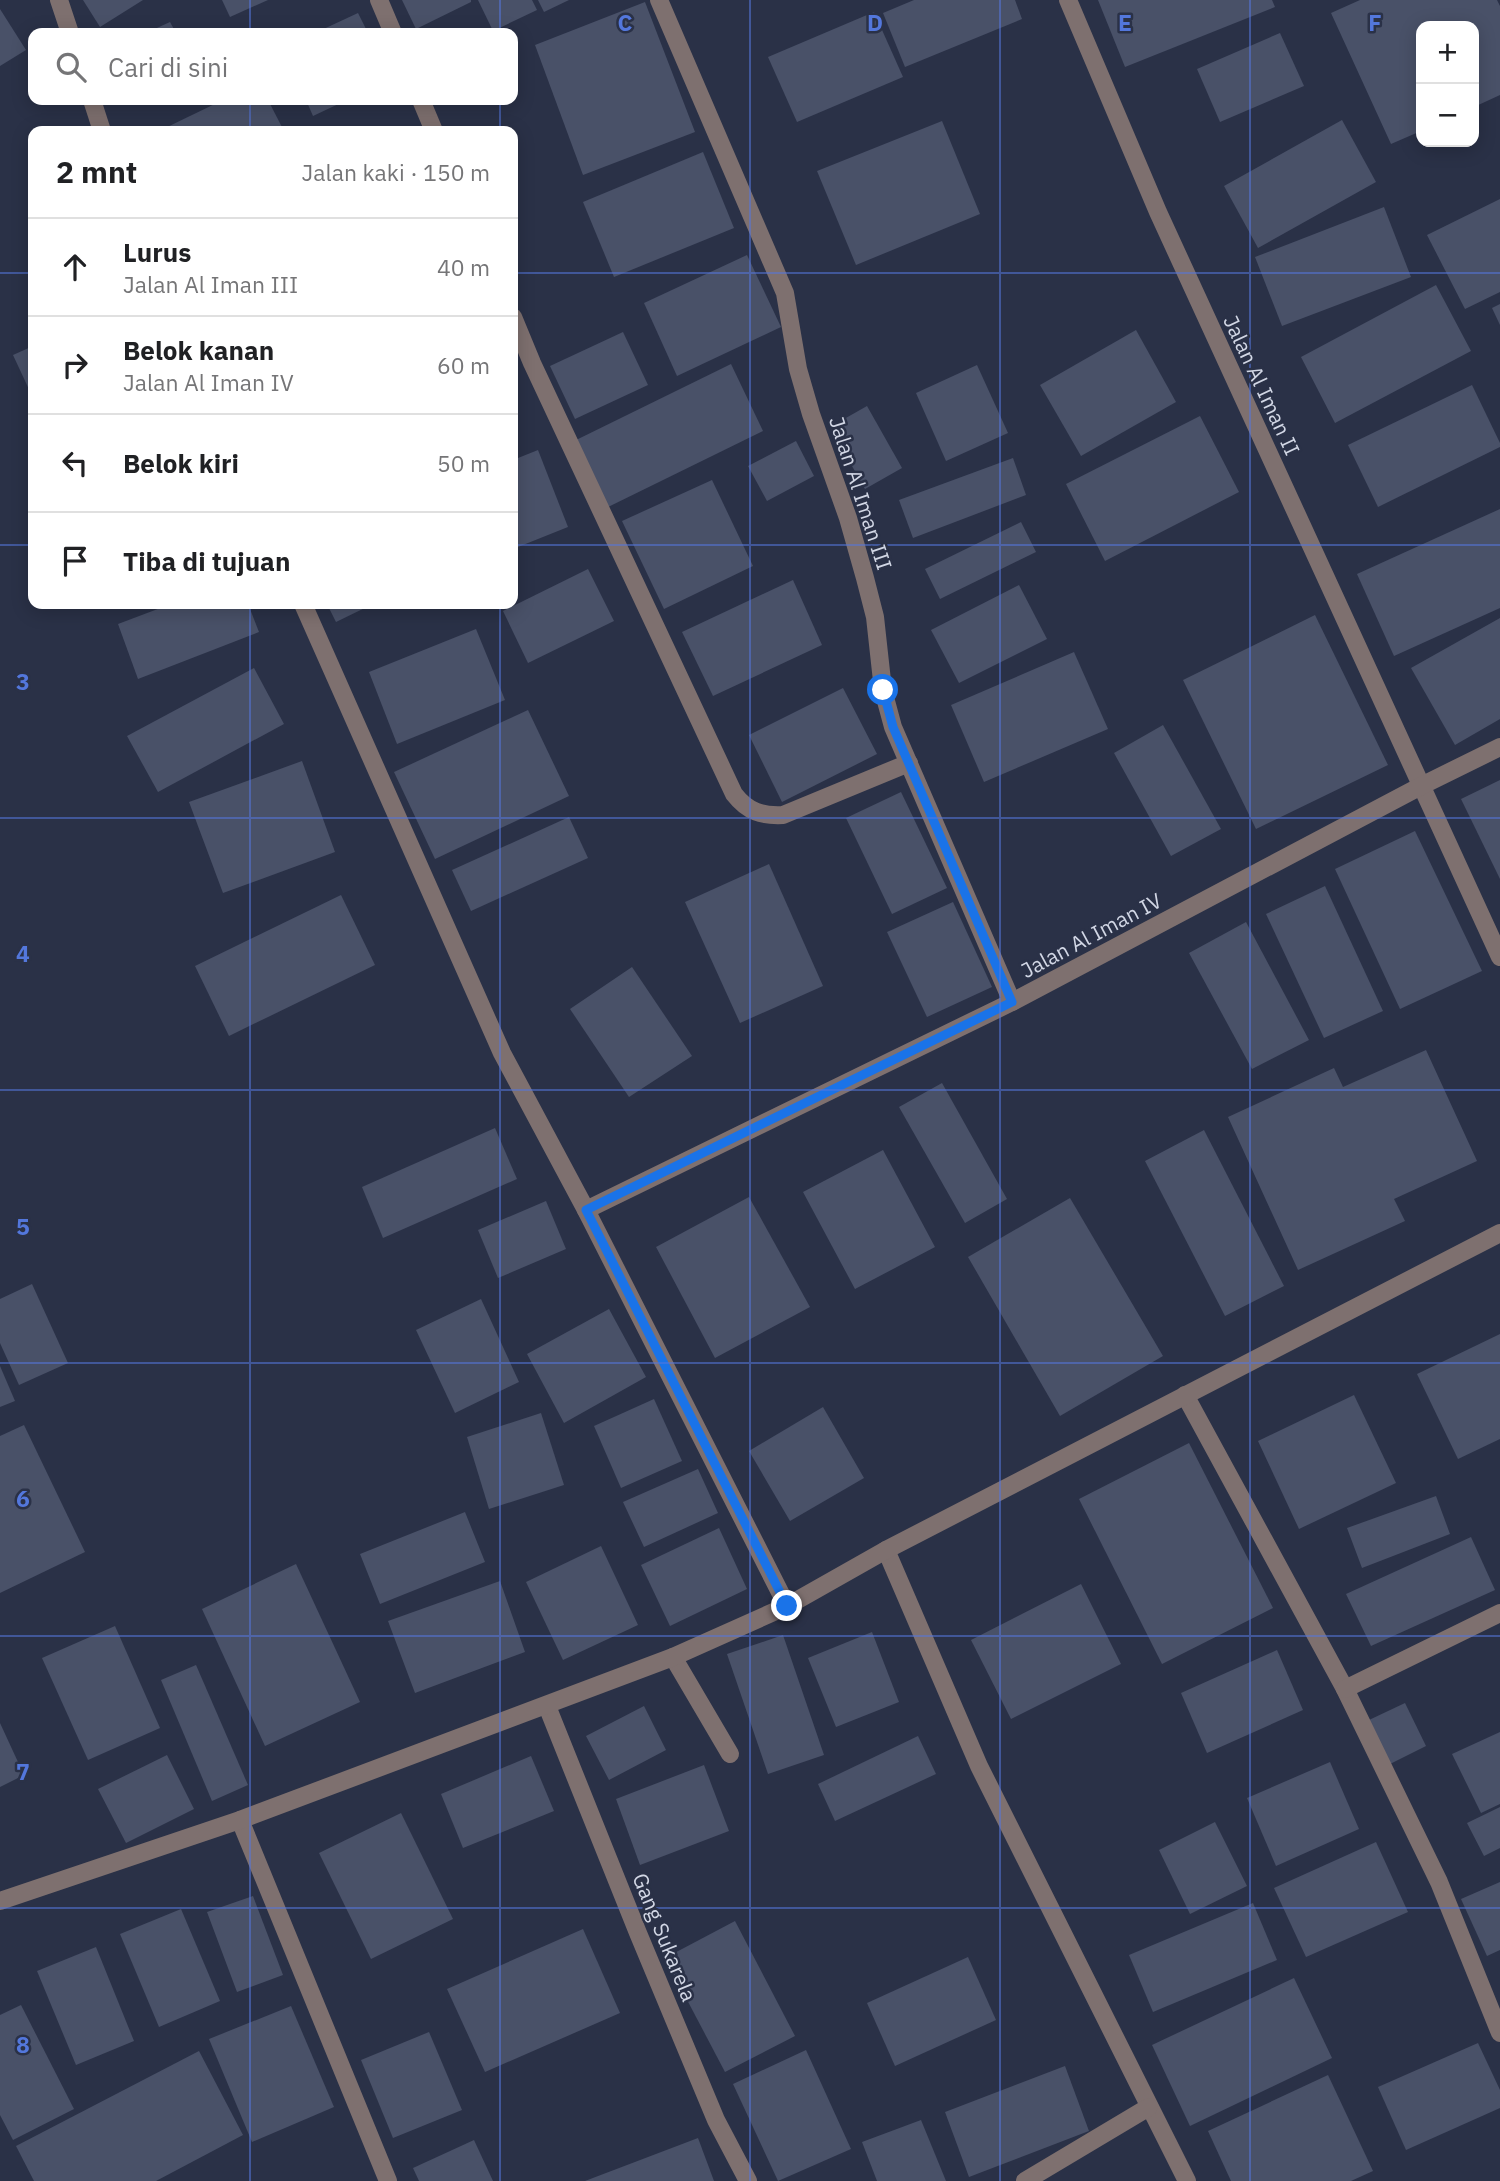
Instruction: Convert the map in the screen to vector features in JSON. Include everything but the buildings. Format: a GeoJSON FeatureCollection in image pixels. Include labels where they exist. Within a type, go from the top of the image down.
{"type":"FeatureCollection","features":[{"type":"Feature","properties":{"kind":"street"},"geometry":{"type":"LineString","coordinates":[[59,0],[68,28]]}},
{"type":"Feature","properties":{"kind":"street"},"geometry":{"type":"LineString","coordinates":[[379,0],[391,28]]}},
{"type":"Feature","properties":{"kind":"street","name":"Jalan Al Iman III"},"geometry":{"type":"LineString","coordinates":[[659,0],[785,293],[798,369],[848,518],[875,617],[883,690],[893,727],[1012,1002]]}},
{"type":"Feature","properties":{"kind":"street","name":"Jalan Al Iman II"},"geometry":{"type":"LineString","coordinates":[[1068,0],[1158,212],[1500,957]]}},
{"type":"Feature","properties":{"kind":"street"},"geometry":{"type":"LineString","coordinates":[[94,105],[100,126]]}},
{"type":"Feature","properties":{"kind":"street"},"geometry":{"type":"LineString","coordinates":[[423,105],[432,126]]}},
{"type":"Feature","properties":{"kind":"street"},"geometry":{"type":"LineString","coordinates":[[518,329],[734,794],[743,805],[766,816],[783,815],[909,763]]}},
{"type":"Feature","properties":{"kind":"street"},"geometry":{"type":"LineString","coordinates":[[305,609],[502,1053],[586,1210],[787,1606]]}},
{"type":"Feature","properties":{"kind":"street","name":"Jalan Al Iman IV"},"geometry":{"type":"LineString","coordinates":[[586,1210],[1012,1002],[1500,747]]}},
{"type":"Feature","properties":{"kind":"street"},"geometry":{"type":"LineString","coordinates":[[0,1902],[240,1820],[673,1657],[787,1606],[886,1550],[1500,1233]]}},
{"type":"Feature","properties":{"kind":"street"},"geometry":{"type":"LineString","coordinates":[[1185,1395],[1345,1689],[1439,1882],[1500,2033]]}},
{"type":"Feature","properties":{"kind":"street"},"geometry":{"type":"LineString","coordinates":[[886,1550],[979,1766],[1187,2181]]}},
{"type":"Feature","properties":{"kind":"street"},"geometry":{"type":"LineString","coordinates":[[1345,1689],[1500,1613]]}},
{"type":"Feature","properties":{"kind":"street"},"geometry":{"type":"LineString","coordinates":[[673,1657],[730,1754]]}},
{"type":"Feature","properties":{"kind":"street","name":"Gang Sukarela"},"geometry":{"type":"LineString","coordinates":[[547,1706],[716,2120],[748,2181]]}},
{"type":"Feature","properties":{"kind":"street"},"geometry":{"type":"LineString","coordinates":[[240,1820],[388,2181]]}},
{"type":"Feature","properties":{"kind":"street"},"geometry":{"type":"LineString","coordinates":[[1025,2181],[1149,2106]]}},
{"type":"Feature","properties":{"kind":"route"},"geometry":{"type":"LineString","coordinates":[[787,1606],[586,1210],[1012,1002],[893,727],[883,690]]}}]}
